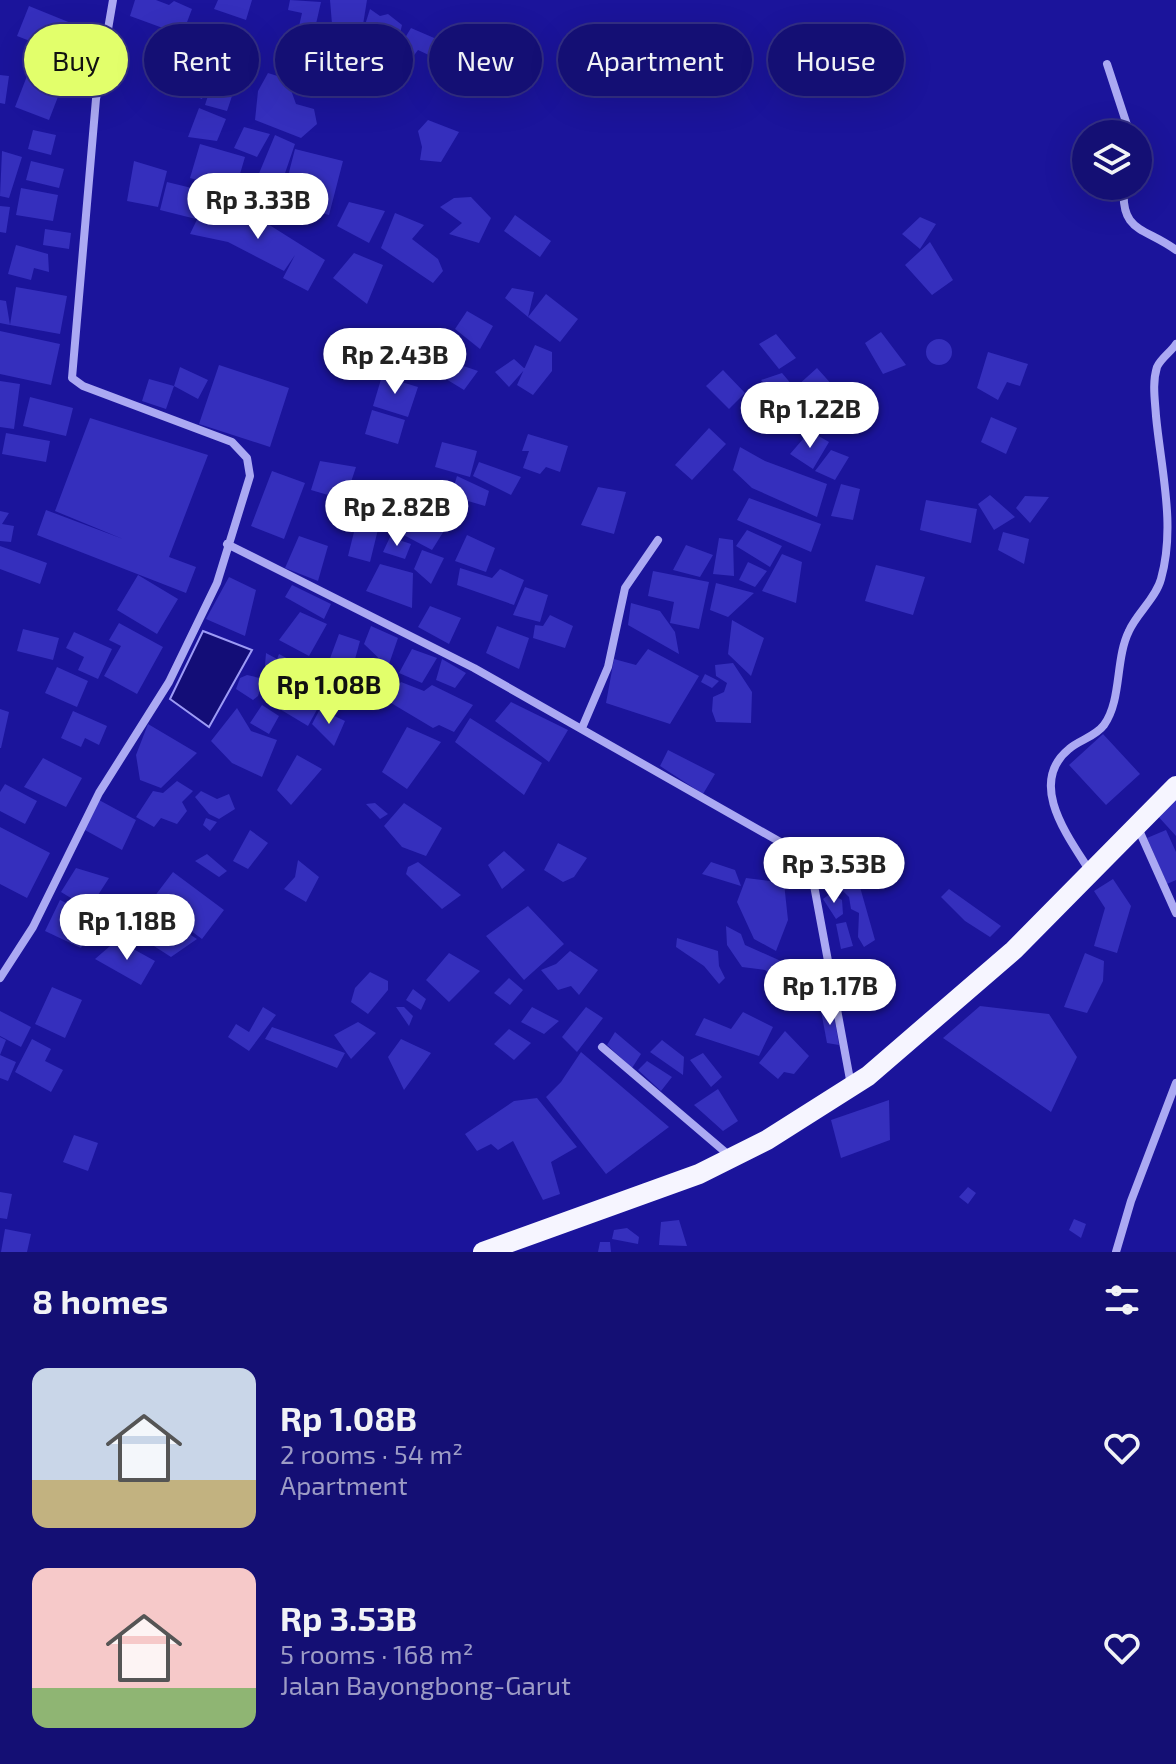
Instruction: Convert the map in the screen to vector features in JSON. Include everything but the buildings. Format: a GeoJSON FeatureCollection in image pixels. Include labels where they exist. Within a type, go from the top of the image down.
{"type":"FeatureCollection","features":[{"type":"Feature","properties":{"kind":"main road"},"geometry":{"type":"LineString","coordinates":[[483,1252],[583,1218],[732,1157],[767,1140],[868,1076],[1014,950],[1138,828],[1176,786]]}},
{"type":"Feature","properties":{"kind":"street"},"geometry":{"type":"LineString","coordinates":[[0,978],[33,927],[99,793],[169,682],[217,583],[250,476],[247,458],[232,442],[83,386],[72,378],[96,99],[113,0]]}},
{"type":"Feature","properties":{"kind":"street"},"geometry":{"type":"LineString","coordinates":[[1107,64],[1125,120]]}},
{"type":"Feature","properties":{"kind":"street"},"geometry":{"type":"LineString","coordinates":[[1124,200],[1124,212],[1132,224],[1176,250]]}},
{"type":"Feature","properties":{"kind":"street"},"geometry":{"type":"LineString","coordinates":[[1091,874],[1059,820],[1050,792],[1053,769],[1068,749],[1104,725],[1111,709],[1117,666],[1128,631],[1161,582],[1169,516],[1159,461],[1154,388],[1157,367],[1176,344]]}},
{"type":"Feature","properties":{"kind":"street"},"geometry":{"type":"LineString","coordinates":[[582,728],[608,667],[625,588],[658,540]]}},
{"type":"Feature","properties":{"kind":"street"},"geometry":{"type":"LineString","coordinates":[[227,544],[474,668],[709,804],[773,836],[800,859],[813,880],[817,897],[851,1086]]}},
{"type":"Feature","properties":{"kind":"street"},"geometry":{"type":"LineString","coordinates":[[1138,828],[1176,913]]}},
{"type":"Feature","properties":{"kind":"street"},"geometry":{"type":"LineString","coordinates":[[602,1047],[732,1157]]}},
{"type":"Feature","properties":{"kind":"street"},"geometry":{"type":"LineString","coordinates":[[1116,1252],[1140,1175],[1176,1083]]}},
{"type":"Feature","properties":{"kind":"shaded area"},"geometry":{"type":"Polygon","coordinates":[[[203,631],[252,650],[209,727],[170,699],[203,631]]]}}]}
